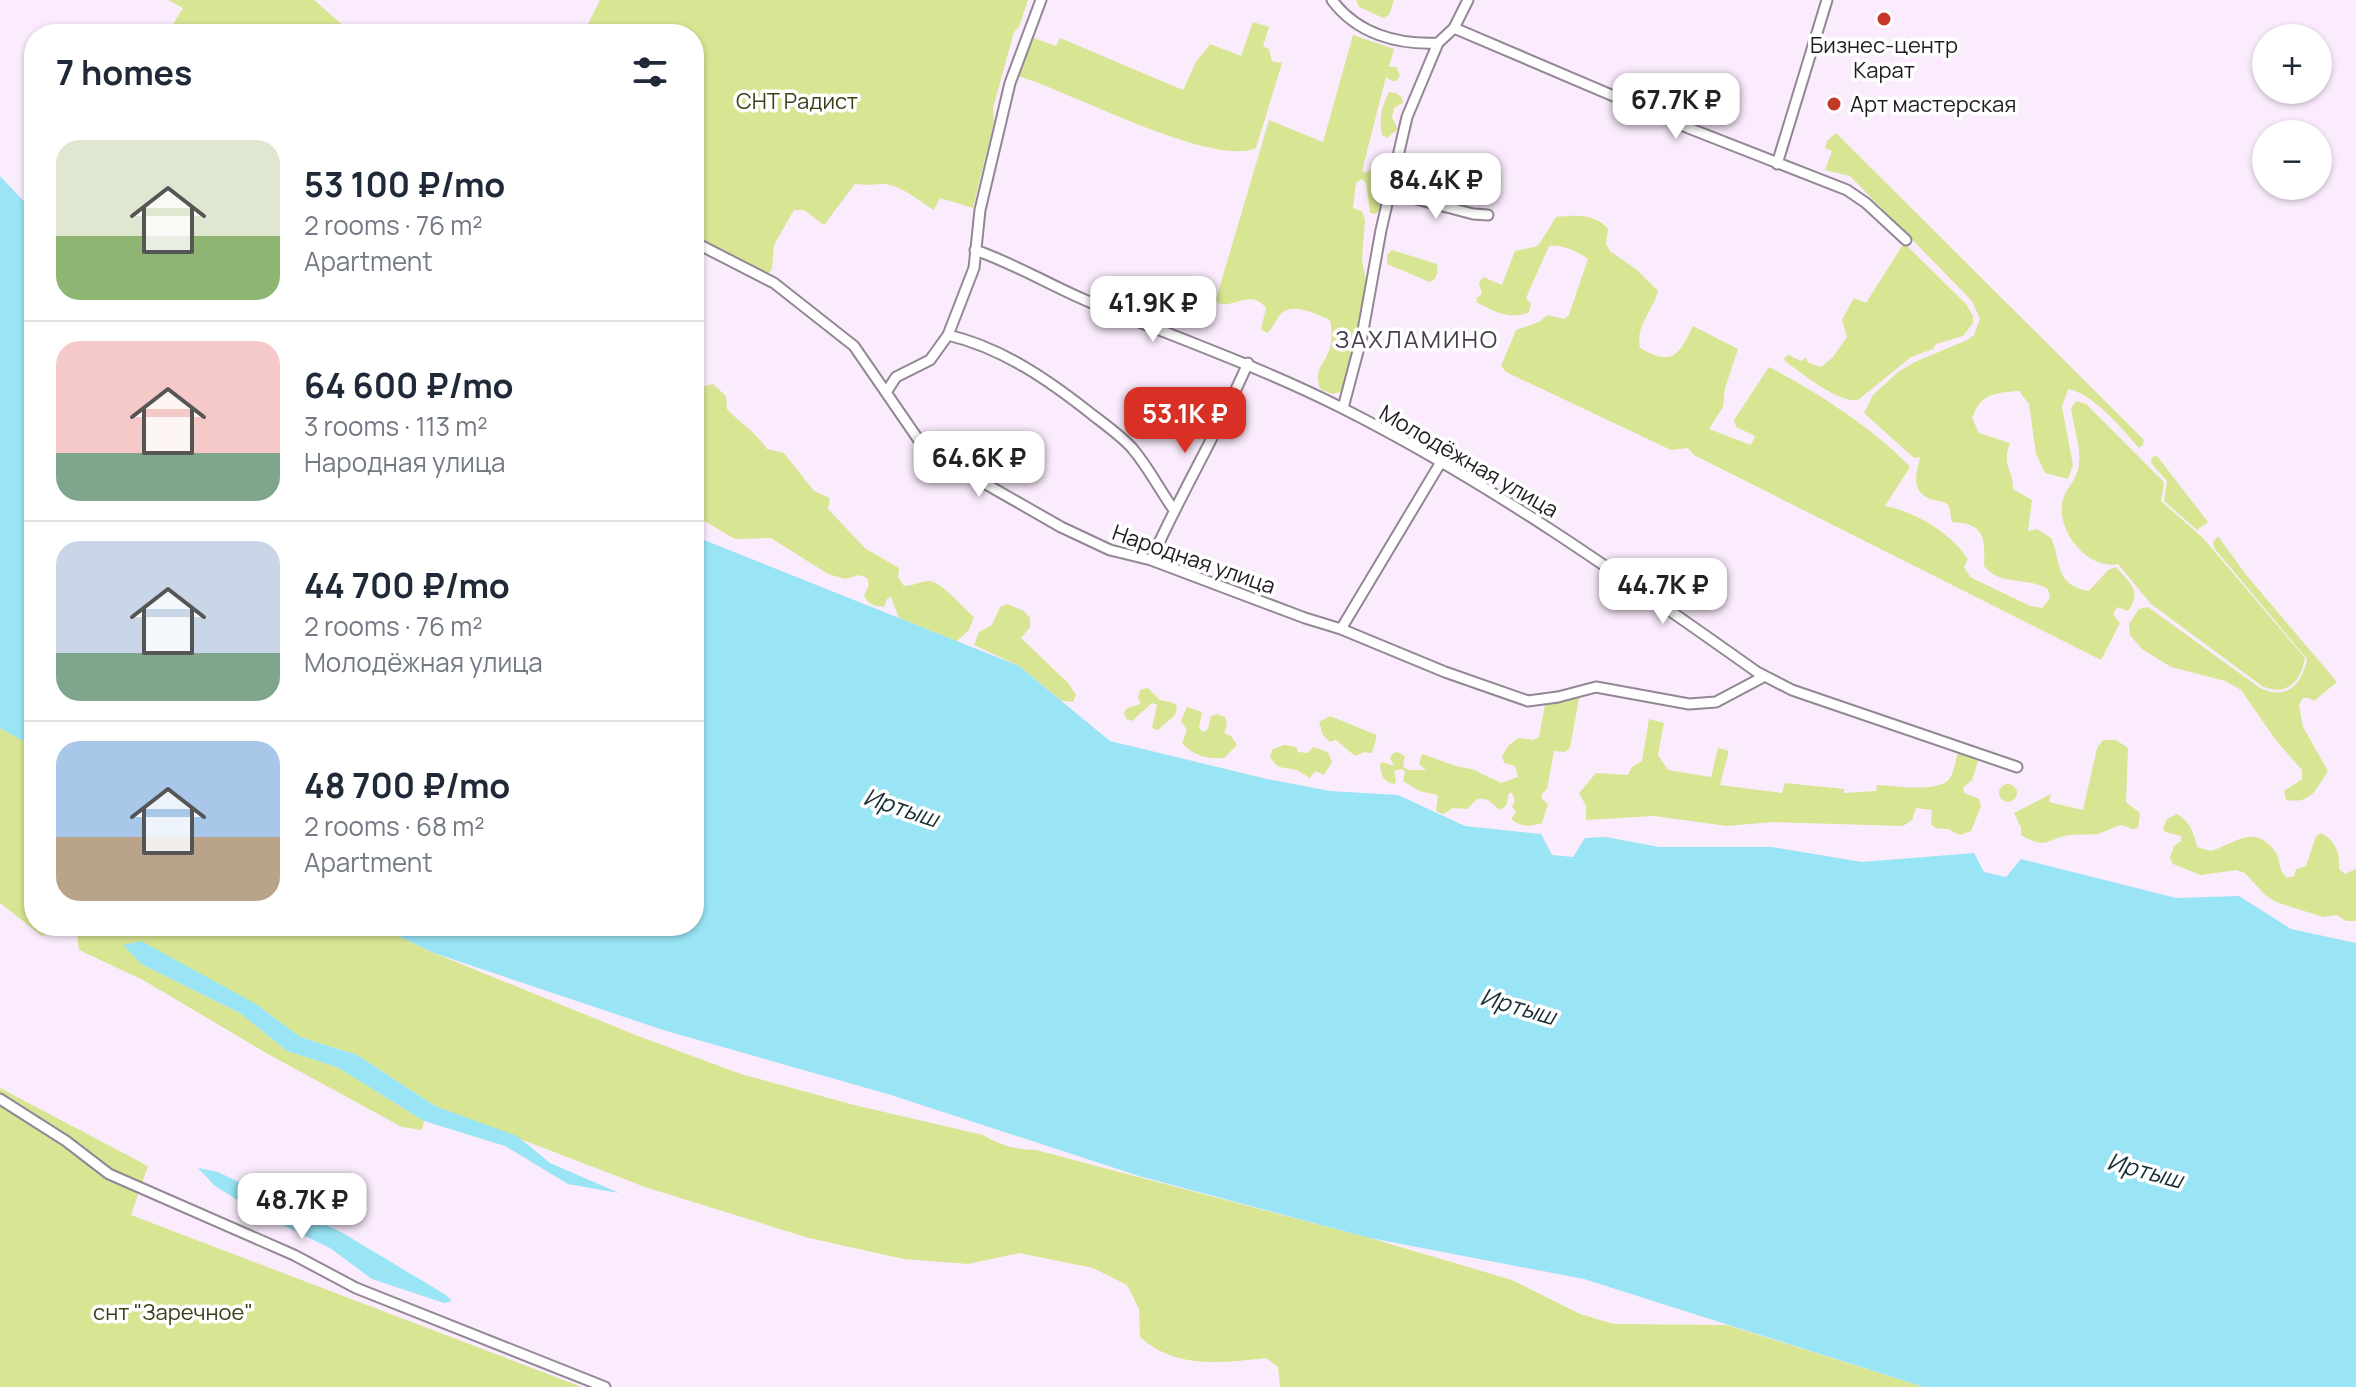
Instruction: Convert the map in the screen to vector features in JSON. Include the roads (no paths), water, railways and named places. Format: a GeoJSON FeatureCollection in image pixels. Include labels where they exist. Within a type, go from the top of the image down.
{"type":"FeatureCollection","features":[{"type":"Feature","properties":{"kind":"street"},"geometry":{"type":"LineString","coordinates":[[887,391],[896,377],[930,360],[948,335],[974,268],[980,210],[1010,83],[1041,0]]}},
{"type":"Feature","properties":{"kind":"street"},"geometry":{"type":"LineString","coordinates":[[1332,0],[1370,32],[1414,44],[1438,43]]}},
{"type":"Feature","properties":{"kind":"street"},"geometry":{"type":"LineString","coordinates":[[1343,408],[1362,336],[1407,117],[1438,43],[1454,28],[1468,0]]}},
{"type":"Feature","properties":{"kind":"street"},"geometry":{"type":"LineString","coordinates":[[1777,164],[1827,0]]}},
{"type":"Feature","properties":{"kind":"street"},"geometry":{"type":"LineString","coordinates":[[1454,28],[1777,164],[1847,190],[1906,240]]}},
{"type":"Feature","properties":{"kind":"street"},"geometry":{"type":"LineString","coordinates":[[1390,192],[1473,214],[1488,215]]}},
{"type":"Feature","properties":{"kind":"street","name":"Народная улица"},"geometry":{"type":"LineString","coordinates":[[704,247],[774,283],[854,346],[918,439],[956,467],[1061,527],[1110,550],[1151,560],[1528,701],[1596,687],[1689,704],[1716,702],[1765,676]]}},
{"type":"Feature","properties":{"kind":"street","name":"Молодёжная улица"},"geometry":{"type":"LineString","coordinates":[[975,250],[1005,260],[1085,300],[1248,363],[1343,408],[1538,520],[1765,676],[1792,690],[2017,767]]}},
{"type":"Feature","properties":{"kind":"street"},"geometry":{"type":"LineString","coordinates":[[948,335],[995,350],[1069,396],[1128,444],[1153,475],[1159,490],[1174,510]]}},
{"type":"Feature","properties":{"kind":"street"},"geometry":{"type":"LineString","coordinates":[[1151,560],[1227,412],[1248,363]]}},
{"type":"Feature","properties":{"kind":"street"},"geometry":{"type":"LineString","coordinates":[[1341,629],[1441,462]]}},
{"type":"Feature","properties":{"kind":"street"},"geometry":{"type":"LineString","coordinates":[[0,1099],[66,1141],[109,1174],[294,1255],[356,1288],[605,1387]]}},
{"type":"Feature","properties":{"kind":"water"},"geometry":{"type":"Polygon","coordinates":[[[0,176],[24,201],[24,741],[0,728],[0,176]]]}},
{"type":"Feature","properties":{"kind":"water","name":"Иртыш"},"geometry":{"type":"Polygon","coordinates":[[[704,540],[1019,666],[1110,741],[1330,791],[1398,795],[1465,826],[1541,834],[1552,855],[1573,857],[1585,838],[1606,837],[1659,847],[1772,847],[1862,862],[1974,853],[1984,872],[2006,877],[2021,859],[2176,898],[2239,896],[2291,929],[2356,943],[2356,1387],[1924,1387],[1584,1279],[1370,1238],[1139,1176],[891,1095],[663,1030],[434,953],[398,936],[704,936],[704,540]]]}},
{"type":"Feature","properties":{"kind":"water"},"geometry":{"type":"Polygon","coordinates":[[[141,941],[256,1004],[300,1037],[357,1055],[435,1106],[517,1136],[550,1163],[619,1193],[568,1184],[505,1146],[424,1121],[337,1067],[287,1051],[240,1013],[141,964],[123,945],[141,941]]]}},
{"type":"Feature","properties":{"kind":"water"},"geometry":{"type":"Polygon","coordinates":[[[198,1168],[218,1172],[341,1232],[452,1301],[444,1303],[372,1279],[330,1248],[260,1214],[215,1186],[198,1168]]]}},
{"type":"Feature","properties":{"kind":"place","name":"Бизнес-центр Карат"},"geometry":{"type":"Point","coordinates":[1884,19]}},
{"type":"Feature","properties":{"kind":"place","name":"Арт мастерская"},"geometry":{"type":"Point","coordinates":[1834,104]}},
{"type":"Feature","properties":{"kind":"district","name":"ЗАХЛАМИНО"},"geometry":{"type":"Point","coordinates":[1417,340]}},
{"type":"Feature","properties":{"kind":"park label","name":"СНТ Радист"},"geometry":{"type":"Point","coordinates":[797,101]}},
{"type":"Feature","properties":{"kind":"park label","name":"снт \"Заречное\""},"geometry":{"type":"Point","coordinates":[173,1312]}}]}
